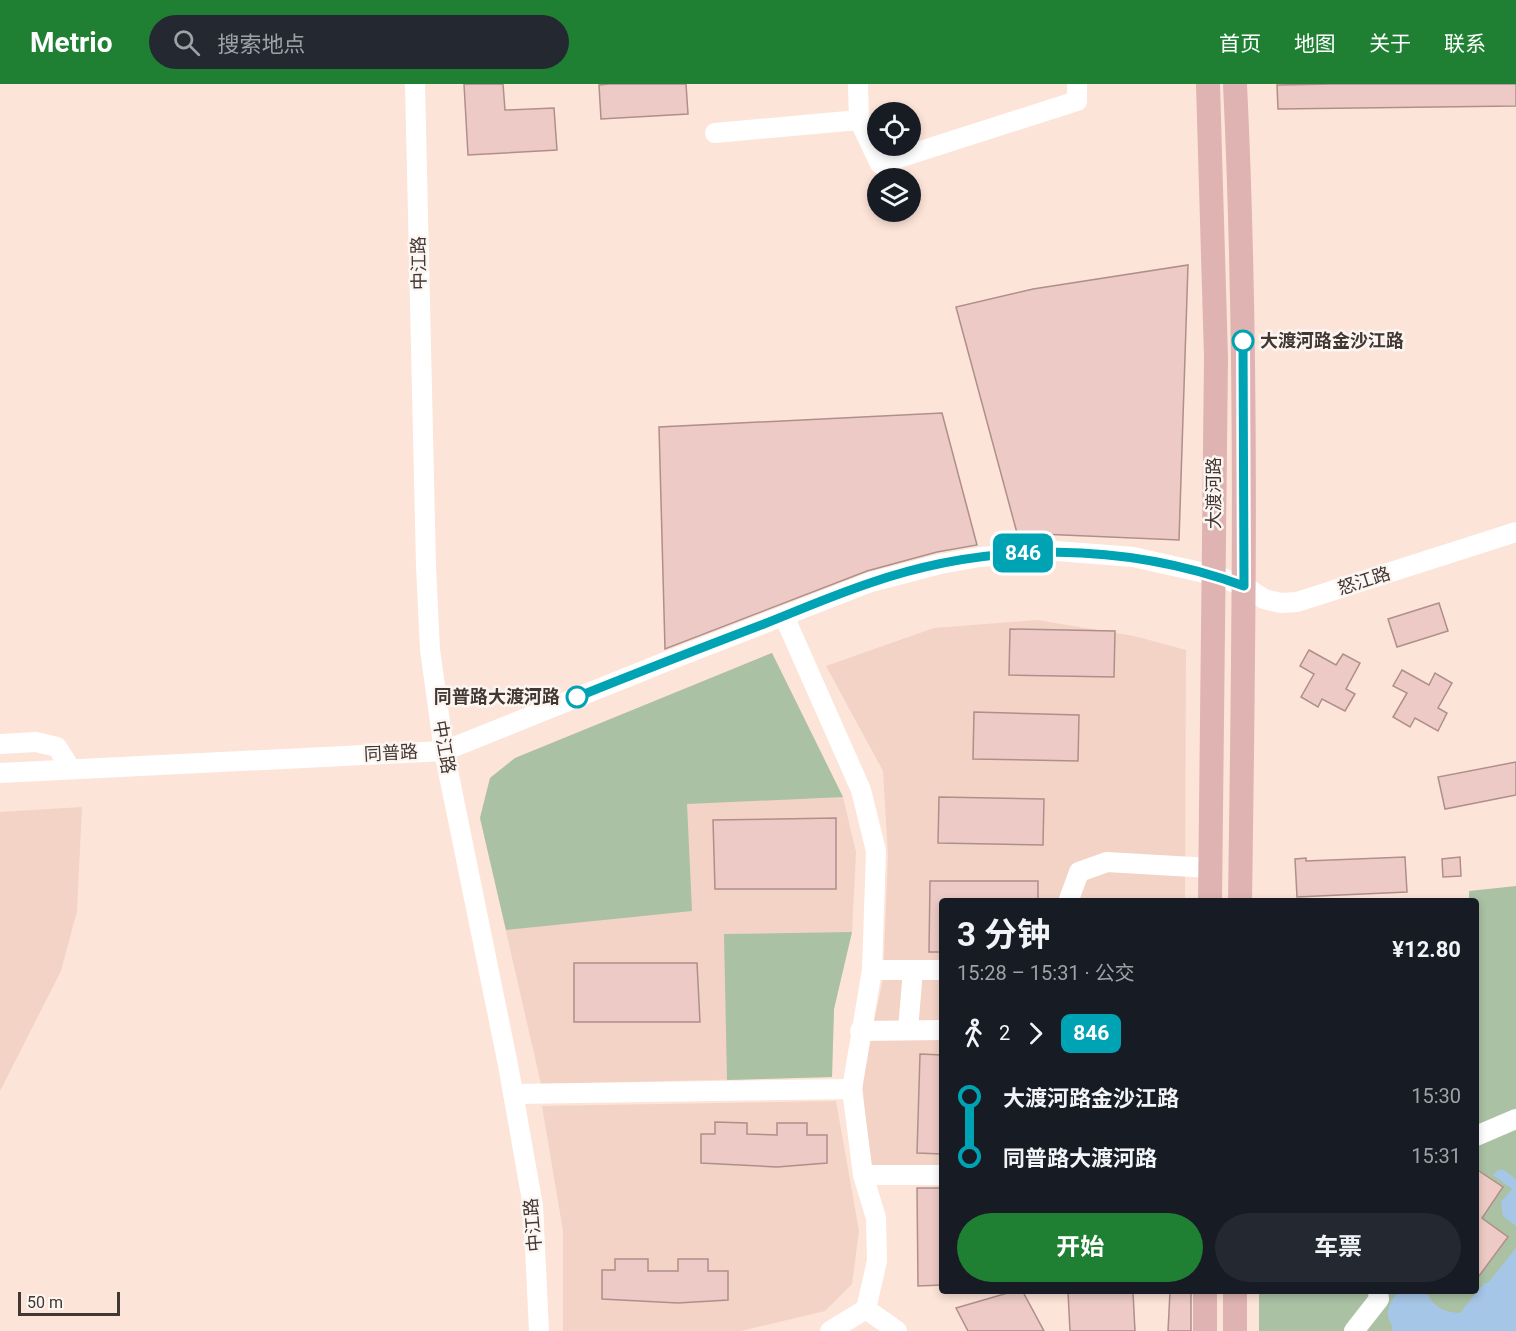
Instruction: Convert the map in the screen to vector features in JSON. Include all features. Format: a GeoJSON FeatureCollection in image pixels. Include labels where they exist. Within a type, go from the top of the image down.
{"type":"FeatureCollection","features":[{"type":"Feature","properties":{"kind":"main road","name":"大渡河路"},"geometry":{"type":"LineString","coordinates":[[1208,84],[1215,303],[1210,898]]}},
{"type":"Feature","properties":{"kind":"main road","name":"大渡河路"},"geometry":{"type":"LineString","coordinates":[[1235,84],[1243,341],[1244,586],[1240,898]]}},
{"type":"Feature","properties":{"kind":"main road"},"geometry":{"type":"LineString","coordinates":[[1205,1294],[1205,1331]]}},
{"type":"Feature","properties":{"kind":"main road"},"geometry":{"type":"LineString","coordinates":[[1235,1294],[1235,1331]]}},
{"type":"Feature","properties":{"kind":"street","name":"中江路"},"geometry":{"type":"LineString","coordinates":[[415,84],[430,650],[444,751],[513,1094],[533,1206],[539,1331]]}},
{"type":"Feature","properties":{"kind":"street"},"geometry":{"type":"LineString","coordinates":[[858,84],[859,120],[880,164],[1077,101],[1077,84]]}},
{"type":"Feature","properties":{"kind":"street"},"geometry":{"type":"LineString","coordinates":[[715,133],[859,120]]}},
{"type":"Feature","properties":{"kind":"street","name":"怒江路"},"geometry":{"type":"LineString","coordinates":[[1214,575],[1244,586],[1264,599],[1281,603],[1297,602],[1516,532]]}},
{"type":"Feature","properties":{"kind":"street","name":"同普路"},"geometry":{"type":"LineString","coordinates":[[0,772],[444,751],[871,582],[940,564],[1007,554],[1057,551],[1133,557],[1214,575]]}},
{"type":"Feature","properties":{"kind":"street"},"geometry":{"type":"LineString","coordinates":[[784,616],[861,790],[876,851],[872,970],[860,1030],[852,1089],[863,1175],[876,1218],[877,1261],[866,1309],[830,1331]]}},
{"type":"Feature","properties":{"kind":"street"},"geometry":{"type":"LineString","coordinates":[[0,744],[36,742],[57,747],[70,769]]}},
{"type":"Feature","properties":{"kind":"street"},"geometry":{"type":"LineString","coordinates":[[1069,898],[1079,872],[1107,862],[1210,868]]}},
{"type":"Feature","properties":{"kind":"street"},"geometry":{"type":"LineString","coordinates":[[872,970],[939,970]]}},
{"type":"Feature","properties":{"kind":"street"},"geometry":{"type":"LineString","coordinates":[[908,1030],[913,970]]}},
{"type":"Feature","properties":{"kind":"street"},"geometry":{"type":"LineString","coordinates":[[860,1030],[939,1030]]}},
{"type":"Feature","properties":{"kind":"street"},"geometry":{"type":"LineString","coordinates":[[513,1094],[852,1089]]}},
{"type":"Feature","properties":{"kind":"street"},"geometry":{"type":"LineString","coordinates":[[1479,1135],[1516,1119]]}},
{"type":"Feature","properties":{"kind":"street"},"geometry":{"type":"LineString","coordinates":[[863,1175],[939,1175]]}},
{"type":"Feature","properties":{"kind":"street"},"geometry":{"type":"LineString","coordinates":[[1354,1331],[1378,1299],[1378,1294]]}},
{"type":"Feature","properties":{"kind":"street"},"geometry":{"type":"LineString","coordinates":[[866,1309],[897,1331]]}},
{"type":"Feature","properties":{"kind":"shaded area"},"geometry":{"type":"Polygon","coordinates":[[[1037,620],[1134,636],[1186,650],[1185,898],[939,898],[939,1166],[869,1165],[862,1079],[883,979],[888,856],[883,771],[826,666],[934,628],[1037,620]]]}},
{"type":"Feature","properties":{"kind":"shaded area"},"geometry":{"type":"Polygon","coordinates":[[[772,653],[843,797],[856,852],[852,932],[834,1009],[832,1077],[541,1084],[480,818],[490,778],[515,758],[772,653]]]}},
{"type":"Feature","properties":{"kind":"shaded area"},"geometry":{"type":"Polygon","coordinates":[[[82,807],[77,911],[61,971],[0,1091],[0,812],[82,807]]]}},
{"type":"Feature","properties":{"kind":"shaded area"},"geometry":{"type":"Polygon","coordinates":[[[836,1101],[859,1231],[852,1284],[825,1311],[741,1331],[563,1331],[563,1231],[542,1106],[836,1101]]]}},
{"type":"Feature","properties":{"kind":"green space"},"geometry":{"type":"Polygon","coordinates":[[[772,653],[843,797],[687,804],[692,911],[506,930],[480,818],[490,778],[515,758],[772,653]]]}},
{"type":"Feature","properties":{"kind":"green space"},"geometry":{"type":"Polygon","coordinates":[[[1516,886],[1516,1331],[1259,1331],[1259,1294],[1479,1294],[1479,898],[1469,898],[1469,891],[1516,886]]]}},
{"type":"Feature","properties":{"kind":"green space"},"geometry":{"type":"Polygon","coordinates":[[[852,932],[834,1009],[832,1077],[727,1080],[724,934],[852,932]]]}},
{"type":"Feature","properties":{"kind":"water"},"geometry":{"type":"Polygon","coordinates":[[[1498,1170],[1504,1170],[1516,1179],[1516,1226],[1503,1216],[1501,1202],[1512,1189],[1493,1175],[1498,1170]]]}},
{"type":"Feature","properties":{"kind":"water"},"geometry":{"type":"Polygon","coordinates":[[[1516,1248],[1516,1331],[1392,1331],[1388,1309],[1396,1294],[1427,1294],[1440,1308],[1460,1313],[1475,1294],[1479,1294],[1479,1289],[1484,1283],[1488,1283],[1516,1248]]]}},
{"type":"Feature","properties":{"kind":"building"},"geometry":{"type":"Polygon","coordinates":[[[464,84],[503,84],[505,110],[554,108],[557,150],[468,155],[464,84]]]}},
{"type":"Feature","properties":{"kind":"building"},"geometry":{"type":"Polygon","coordinates":[[[686,84],[688,114],[601,119],[599,85],[686,84]]]}},
{"type":"Feature","properties":{"kind":"building"},"geometry":{"type":"Polygon","coordinates":[[[1516,84],[1516,106],[1278,109],[1277,85],[1516,84]]]}},
{"type":"Feature","properties":{"kind":"building"},"geometry":{"type":"Polygon","coordinates":[[[1188,265],[1179,540],[1017,533],[956,307],[1033,289],[1188,265]]]}},
{"type":"Feature","properties":{"kind":"building"},"geometry":{"type":"Polygon","coordinates":[[[942,413],[977,545],[937,552],[867,571],[665,649],[659,427],[942,413]]]}},
{"type":"Feature","properties":{"kind":"building"},"geometry":{"type":"Polygon","coordinates":[[[1439,603],[1448,631],[1397,647],[1388,619],[1439,603]]]}},
{"type":"Feature","properties":{"kind":"building"},"geometry":{"type":"Polygon","coordinates":[[[1010,629],[1115,631],[1114,677],[1009,675],[1010,629]]]}},
{"type":"Feature","properties":{"kind":"building"},"geometry":{"type":"Polygon","coordinates":[[[1309,650],[1336,665],[1343,654],[1360,663],[1346,689],[1355,694],[1345,711],[1322,699],[1318,707],[1301,697],[1314,674],[1300,666],[1309,650]]]}},
{"type":"Feature","properties":{"kind":"building"},"geometry":{"type":"Polygon","coordinates":[[[1402,670],[1429,685],[1435,673],[1452,683],[1438,708],[1447,713],[1438,731],[1415,718],[1410,727],[1393,717],[1407,693],[1393,686],[1402,670]]]}},
{"type":"Feature","properties":{"kind":"building"},"geometry":{"type":"Polygon","coordinates":[[[974,712],[1079,715],[1078,761],[973,759],[974,712]]]}},
{"type":"Feature","properties":{"kind":"building"},"geometry":{"type":"Polygon","coordinates":[[[1516,762],[1516,795],[1445,809],[1438,777],[1516,762]]]}},
{"type":"Feature","properties":{"kind":"building"},"geometry":{"type":"Polygon","coordinates":[[[939,797],[1044,799],[1043,845],[938,843],[939,797]]]}},
{"type":"Feature","properties":{"kind":"building"},"geometry":{"type":"Polygon","coordinates":[[[836,818],[836,889],[715,889],[713,820],[836,818]]]}},
{"type":"Feature","properties":{"kind":"building"},"geometry":{"type":"Polygon","coordinates":[[[1405,857],[1407,892],[1297,897],[1295,859],[1306,858],[1306,861],[1405,857]]]}},
{"type":"Feature","properties":{"kind":"building"},"geometry":{"type":"Polygon","coordinates":[[[1460,857],[1461,876],[1443,877],[1442,859],[1460,857]]]}},
{"type":"Feature","properties":{"kind":"building"},"geometry":{"type":"Polygon","coordinates":[[[930,881],[1038,881],[1038,898],[939,898],[939,952],[929,952],[930,881]]]}},
{"type":"Feature","properties":{"kind":"building"},"geometry":{"type":"Polygon","coordinates":[[[574,963],[697,963],[700,1022],[574,1022],[574,963]]]}},
{"type":"Feature","properties":{"kind":"building"},"geometry":{"type":"Polygon","coordinates":[[[920,1054],[939,1055],[939,1154],[917,1153],[920,1054]]]}},
{"type":"Feature","properties":{"kind":"building"},"geometry":{"type":"Polygon","coordinates":[[[715,1122],[747,1123],[747,1134],[777,1135],[777,1123],[807,1123],[807,1135],[827,1135],[827,1163],[777,1167],[701,1163],[701,1134],[715,1134],[715,1122]]]}},
{"type":"Feature","properties":{"kind":"building"},"geometry":{"type":"Polygon","coordinates":[[[1479,1171],[1503,1187],[1482,1218],[1508,1237],[1479,1276],[1479,1171]]]}},
{"type":"Feature","properties":{"kind":"building"},"geometry":{"type":"Polygon","coordinates":[[[917,1188],[939,1188],[939,1285],[918,1286],[917,1188]]]}},
{"type":"Feature","properties":{"kind":"building"},"geometry":{"type":"Polygon","coordinates":[[[615,1259],[648,1259],[648,1271],[678,1271],[678,1259],[708,1259],[708,1271],[728,1271],[728,1300],[678,1303],[602,1299],[602,1270],[615,1270],[615,1259]]]}},
{"type":"Feature","properties":{"kind":"building"},"geometry":{"type":"Polygon","coordinates":[[[1004,1294],[1024,1294],[1044,1331],[968,1331],[956,1308],[1004,1294]]]}},
{"type":"Feature","properties":{"kind":"building"},"geometry":{"type":"Polygon","coordinates":[[[1068,1294],[1133,1294],[1135,1331],[1070,1331],[1068,1294]]]}},
{"type":"Feature","properties":{"kind":"building"},"geometry":{"type":"Polygon","coordinates":[[[1170,1294],[1191,1294],[1191,1331],[1168,1331],[1170,1294]]]}},
{"type":"Feature","properties":{"kind":"bus line","name":"846"},"geometry":{"type":"LineString","coordinates":[[577,697],[871,582],[940,564],[980,557],[1057,551],[1133,557],[1214,575],[1244,586],[1243,341]]}},
{"type":"Feature","properties":{"kind":"place","name":"大渡河路金沙江路"},"geometry":{"type":"Point","coordinates":[1243,341]}},
{"type":"Feature","properties":{"kind":"place","name":"同普路大渡河路"},"geometry":{"type":"Point","coordinates":[577,697]}}]}
